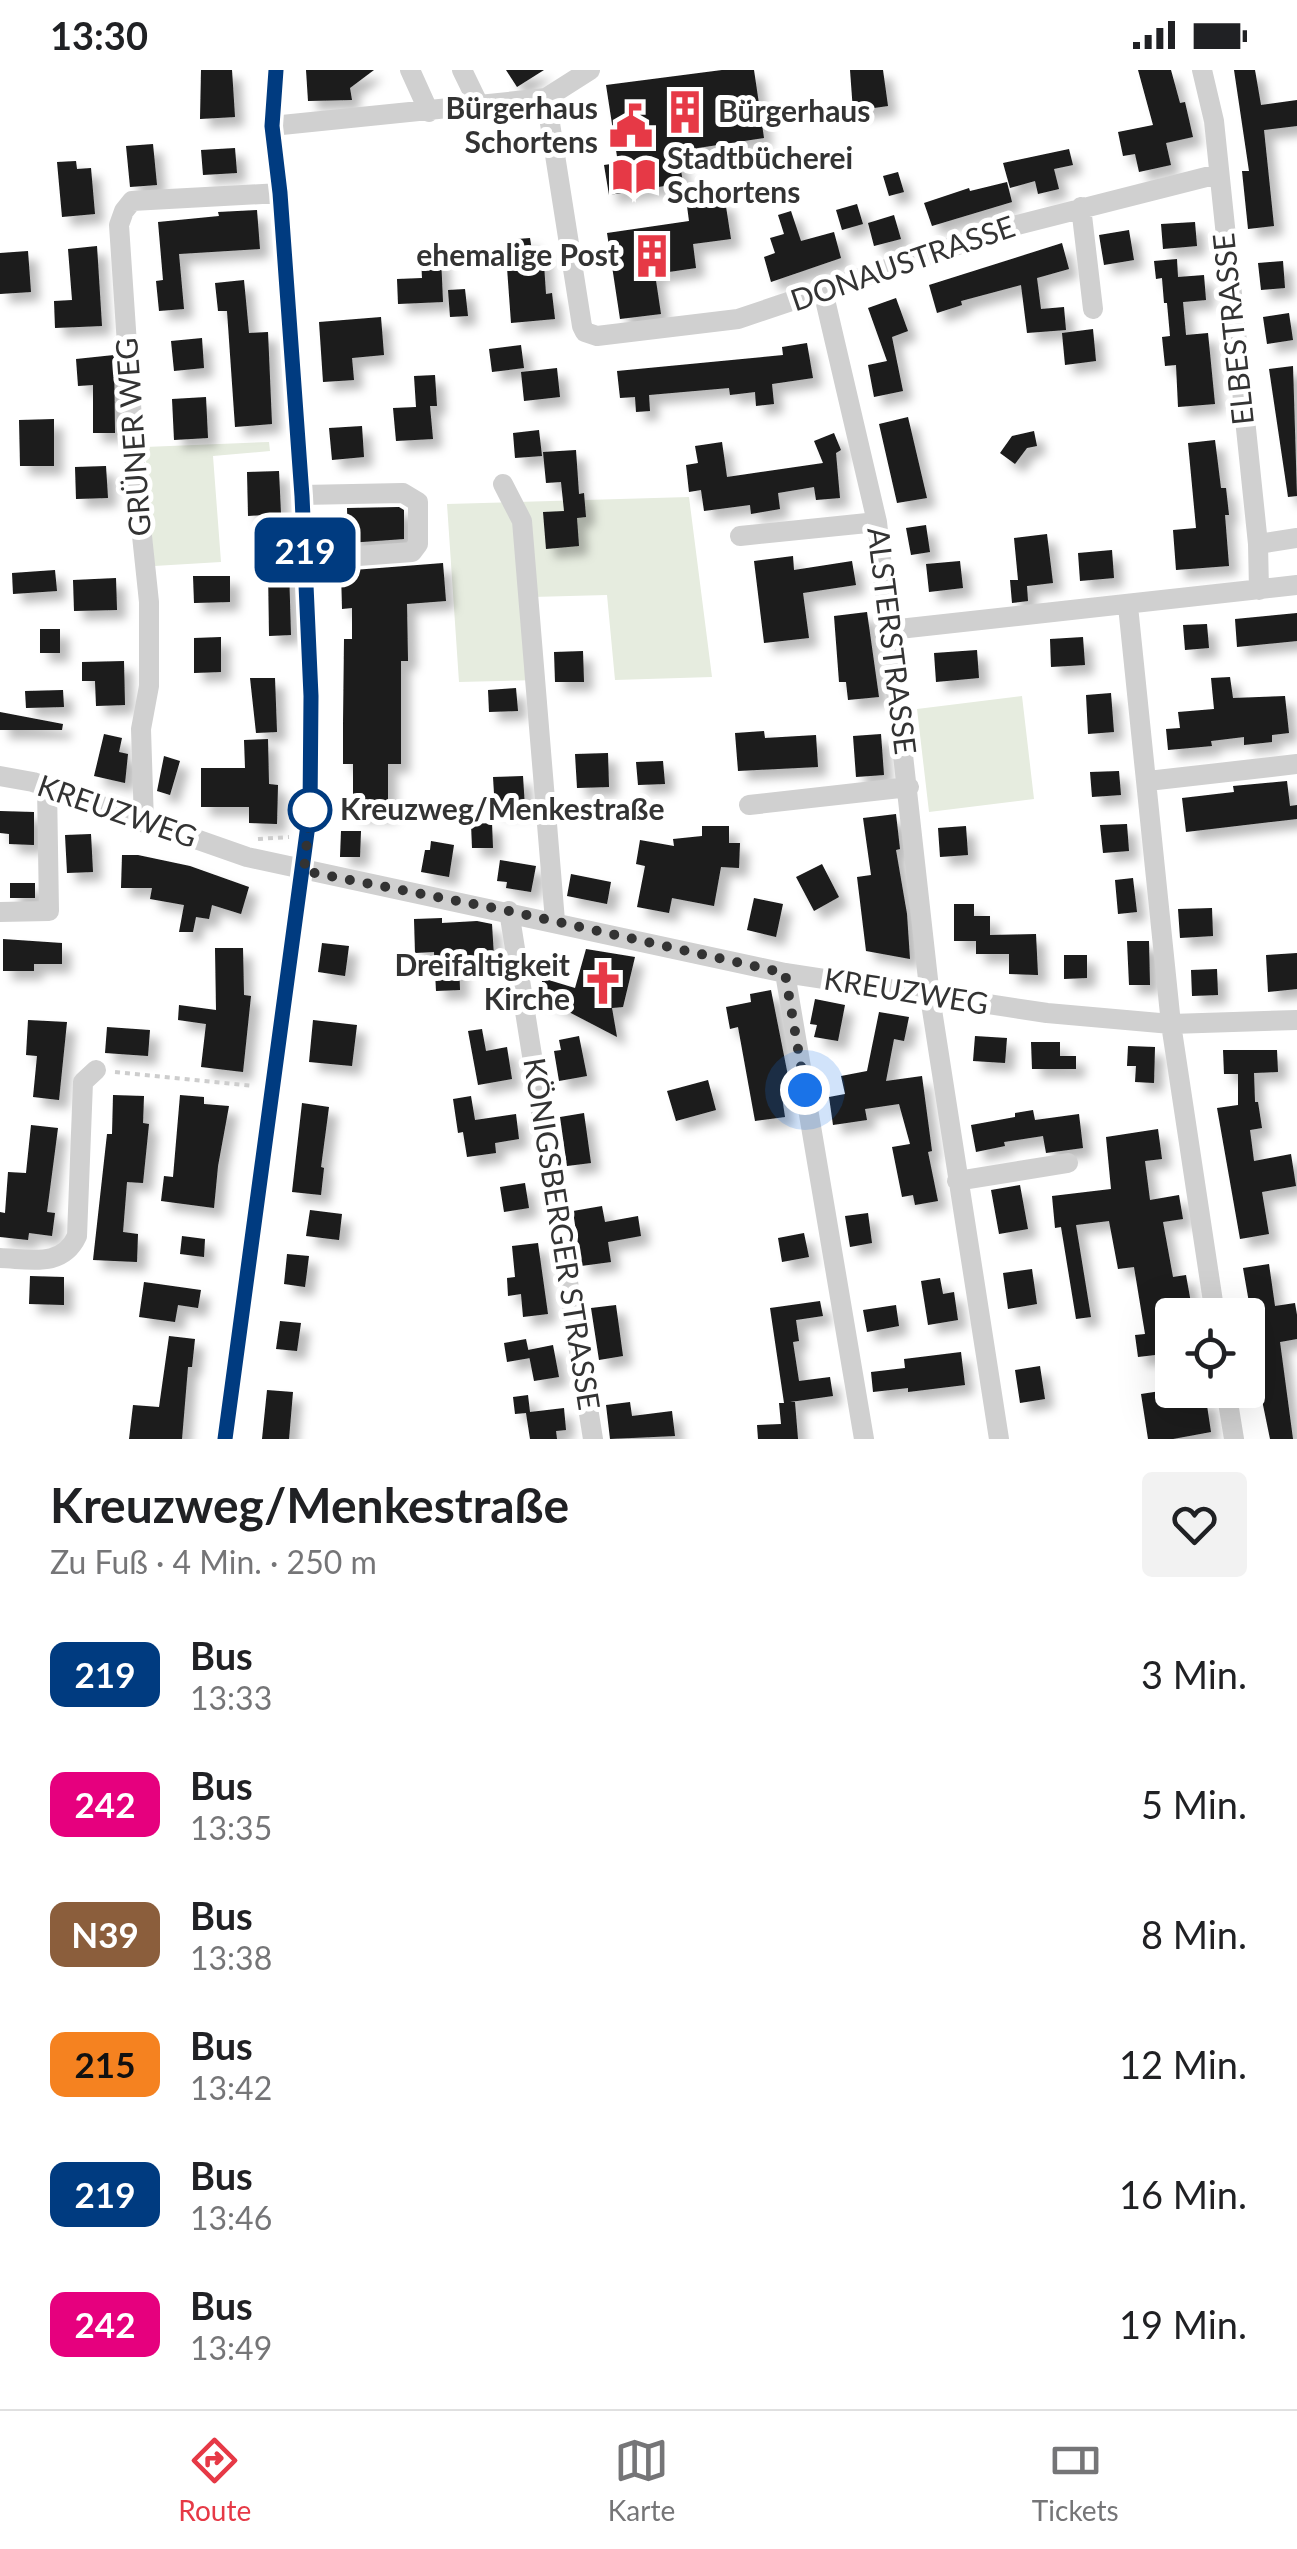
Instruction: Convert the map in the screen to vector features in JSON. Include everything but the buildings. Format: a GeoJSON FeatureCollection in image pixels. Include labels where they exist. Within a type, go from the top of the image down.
{"type":"FeatureCollection","features":[{"type":"Feature","properties":{"kind":"street"},"geometry":{"type":"LineString","coordinates":[[225,1439],[310,810],[311,696],[302,496],[272,126],[276,70]]}},
{"type":"Feature","properties":{"kind":"street"},"geometry":{"type":"LineString","coordinates":[[410,70],[428,112]]}},
{"type":"Feature","properties":{"kind":"street"},"geometry":{"type":"LineString","coordinates":[[462,70],[480,107]]}},
{"type":"Feature","properties":{"kind":"street","name":"ELBESTRASSE"},"geometry":{"type":"LineString","coordinates":[[1202,70],[1214,122],[1260,590]]}},
{"type":"Feature","properties":{"kind":"street"},"geometry":{"type":"LineString","coordinates":[[272,126],[546,98],[578,73]]}},
{"type":"Feature","properties":{"kind":"street","name":"DONAUSTRASSE"},"geometry":{"type":"LineString","coordinates":[[546,98],[585,332],[598,336],[738,319],[1016,225],[1218,174]]}},
{"type":"Feature","properties":{"kind":"street","name":"GRÜNER WEG"},"geometry":{"type":"LineString","coordinates":[[144,823],[141,729],[149,686],[148,602],[119,225],[132,202],[280,193]]}},
{"type":"Feature","properties":{"kind":"street"},"geometry":{"type":"LineString","coordinates":[[1081,207],[1092,309]]}},
{"type":"Feature","properties":{"kind":"street","name":"ALSTERSTRASSE"},"geometry":{"type":"LineString","coordinates":[[823,290],[877,522],[930,997],[999,1439]]}},
{"type":"Feature","properties":{"kind":"street"},"geometry":{"type":"LineString","coordinates":[[504,484],[522,521],[554,922]]}},
{"type":"Feature","properties":{"kind":"street"},"geometry":{"type":"LineString","coordinates":[[302,496],[404,493],[418,502],[418,544],[412,552],[305,560]]}},
{"type":"Feature","properties":{"kind":"street"},"geometry":{"type":"LineString","coordinates":[[740,536],[877,522]]}},
{"type":"Feature","properties":{"kind":"street"},"geometry":{"type":"LineString","coordinates":[[1258,544],[1297,538]]}},
{"type":"Feature","properties":{"kind":"street"},"geometry":{"type":"LineString","coordinates":[[890,630],[1297,585]]}},
{"type":"Feature","properties":{"kind":"street"},"geometry":{"type":"LineString","coordinates":[[1128,606],[1171,1024],[1212,1298]]}},
{"type":"Feature","properties":{"kind":"street"},"geometry":{"type":"LineString","coordinates":[[1148,780],[1297,764]]}},
{"type":"Feature","properties":{"kind":"street","name":"KREUZWEG"},"geometry":{"type":"LineString","coordinates":[[0,776],[47,787],[247,857],[785,973],[1047,1013],[1171,1024],[1297,1020]]}},
{"type":"Feature","properties":{"kind":"street"},"geometry":{"type":"LineString","coordinates":[[0,912],[49,912],[47,787]]}},
{"type":"Feature","properties":{"kind":"street"},"geometry":{"type":"LineString","coordinates":[[748,805],[909,787]]}},
{"type":"Feature","properties":{"kind":"street","name":"KÖNIGSBERGER STRASSE"},"geometry":{"type":"LineString","coordinates":[[509,911],[594,1439]]}},
{"type":"Feature","properties":{"kind":"street"},"geometry":{"type":"LineString","coordinates":[[785,973],[864,1439]]}},
{"type":"Feature","properties":{"kind":"street"},"geometry":{"type":"LineString","coordinates":[[0,1258],[60,1257],[70,1250],[77,1236],[83,1082],[96,1070]]}},
{"type":"Feature","properties":{"kind":"street"},"geometry":{"type":"LineString","coordinates":[[958,1181],[1068,1163]]}},
{"type":"Feature","properties":{"kind":"street"},"geometry":{"type":"LineString","coordinates":[[1229,1408],[1234,1439]]}},
{"type":"Feature","properties":{"kind":"path"},"geometry":{"type":"LineString","coordinates":[[96,1070],[274,1088]]}},
{"type":"Feature","properties":{"kind":"shaded area"},"geometry":{"type":"Polygon","coordinates":[[[269,442],[270,451],[213,456],[221,562],[154,566],[145,447],[269,442]]]}},
{"type":"Feature","properties":{"kind":"shaded area"},"geometry":{"type":"Polygon","coordinates":[[[689,497],[712,677],[615,680],[607,595],[532,597],[539,680],[459,682],[447,504],[689,497]]]}},
{"type":"Feature","properties":{"kind":"shaded area"},"geometry":{"type":"Polygon","coordinates":[[[1022,696],[1034,799],[929,812],[917,709],[1022,696]]]}},
{"type":"Feature","properties":{"kind":"bus line","name":"219"},"geometry":{"type":"LineString","coordinates":[[225,1439],[310,810],[311,696],[302,496],[272,126],[276,70]]}},
{"type":"Feature","properties":{"kind":"place","name":"Bürgerhaus"},"geometry":{"type":"Point","coordinates":[685,112]}},
{"type":"Feature","properties":{"kind":"place","name":"Bürgerhaus Schortens"},"geometry":{"type":"Point","coordinates":[631,126]}},
{"type":"Feature","properties":{"kind":"place","name":"Stadtbücherei Schortens"},"geometry":{"type":"Point","coordinates":[634,176]}},
{"type":"Feature","properties":{"kind":"place","name":"ehemalige Post"},"geometry":{"type":"Point","coordinates":[652,256]}},
{"type":"Feature","properties":{"kind":"place","name":"Kreuzweg/Menkestraße"},"geometry":{"type":"Point","coordinates":[310,810]}},
{"type":"Feature","properties":{"kind":"place","name":"Dreifaltigkeit Kirche"},"geometry":{"type":"Point","coordinates":[603,983]}},
{"type":"Feature","properties":{"kind":"route"},"geometry":{"type":"LineString","coordinates":[[310,810],[304,871],[509,911],[785,973],[805,1090]]}}]}
